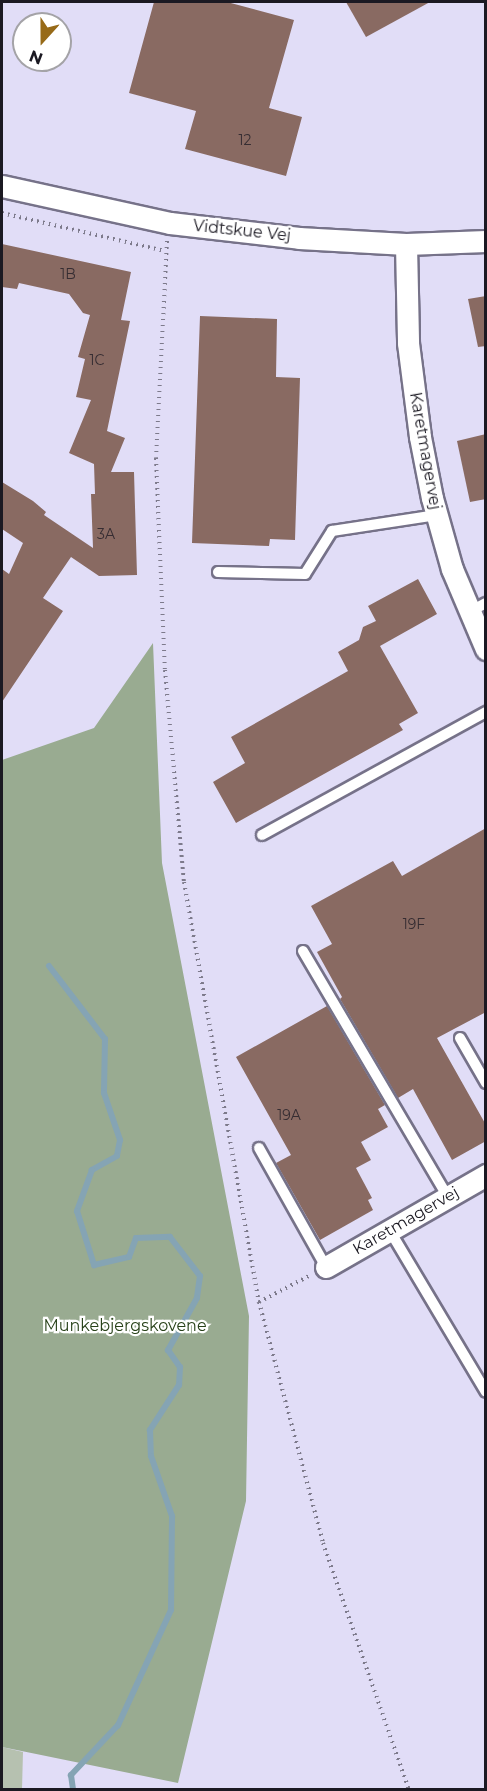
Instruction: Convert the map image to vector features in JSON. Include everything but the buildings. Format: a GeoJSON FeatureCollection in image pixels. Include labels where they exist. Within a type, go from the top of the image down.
{"type":"FeatureCollection","features":[{"type":"Feature","properties":{"kind":"street","name":"Vidtskue Vej"},"geometry":{"type":"LineString","coordinates":[[2,186],[170,223],[299,237],[406,244],[486,241]]}},
{"type":"Feature","properties":{"kind":"street","name":"Karetmagervej"},"geometry":{"type":"LineString","coordinates":[[406,244],[408,343],[420,437],[436,515],[452,569],[477,608],[486,649]]}},
{"type":"Feature","properties":{"kind":"street","name":"Karetmagervej"},"geometry":{"type":"LineString","coordinates":[[326,1267],[486,1174]]}},
{"type":"Feature","properties":{"kind":"lane"},"geometry":{"type":"LineString","coordinates":[[218,572],[305,574],[332,531],[436,515]]}},
{"type":"Feature","properties":{"kind":"lane"},"geometry":{"type":"LineString","coordinates":[[262,834],[486,712]]}},
{"type":"Feature","properties":{"kind":"lane"},"geometry":{"type":"LineString","coordinates":[[303,951],[447,1197]]}},
{"type":"Feature","properties":{"kind":"lane"},"geometry":{"type":"LineString","coordinates":[[460,1038],[486,1083]]}},
{"type":"Feature","properties":{"kind":"lane"},"geometry":{"type":"LineString","coordinates":[[259,1148],[326,1267]]}},
{"type":"Feature","properties":{"kind":"lane"},"geometry":{"type":"LineString","coordinates":[[390,1231],[486,1392]]}},
{"type":"Feature","properties":{"kind":"path"},"geometry":{"type":"LineString","coordinates":[[2,213],[165,251]]}},
{"type":"Feature","properties":{"kind":"path"},"geometry":{"type":"LineString","coordinates":[[170,223],[165,251],[156,459],[166,682],[184,882],[259,1302],[323,1543],[409,1790]]}},
{"type":"Feature","properties":{"kind":"path"},"geometry":{"type":"LineString","coordinates":[[259,1302],[326,1267]]}},
{"type":"Feature","properties":{"kind":"green space","name":"Munkebjergskovene"},"geometry":{"type":"Polygon","coordinates":[[[153,643],[162,863],[249,1316],[246,1501],[178,1783],[2,1747],[2,760],[94,728],[153,643]]]}},
{"type":"Feature","properties":{"kind":"green space"},"geometry":{"type":"Polygon","coordinates":[[[2,1747],[23,1752],[22,1789],[2,1789],[2,1747]]]}},
{"type":"Feature","properties":{"kind":"waterway"},"geometry":{"type":"LineString","coordinates":[[49,966],[105,1039],[104,1093],[120,1140],[117,1156],[92,1170],[77,1211],[94,1265],[129,1257],[136,1238],[170,1237],[200,1276],[197,1298],[168,1350],[180,1367],[179,1385],[150,1430],[151,1456],[172,1516],[171,1610],[118,1725],[71,1775],[73,1790]]}}]}
